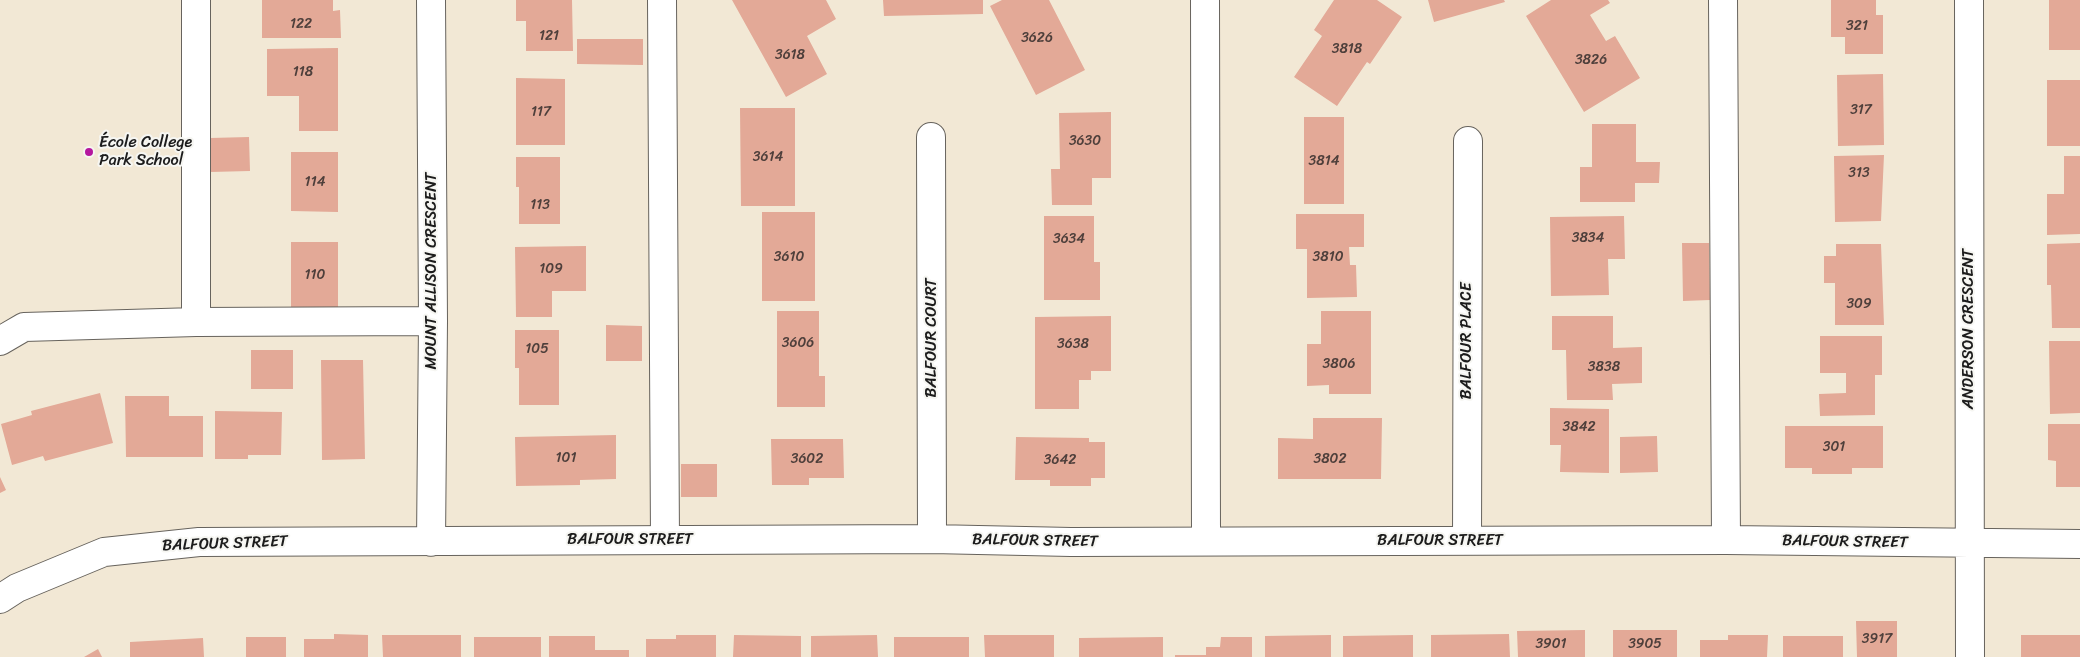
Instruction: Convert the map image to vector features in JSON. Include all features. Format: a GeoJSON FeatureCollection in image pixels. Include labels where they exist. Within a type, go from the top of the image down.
{"type":"FeatureCollection","features":[{"type":"Feature","properties":{"kind":"street"},"geometry":{"type":"LineString","coordinates":[[196,0],[196,322]]}},
{"type":"Feature","properties":{"kind":"street","name":"MOUNT ALLISON CRESCENT"},"geometry":{"type":"LineString","coordinates":[[431,0],[433,321],[431,542]]}},
{"type":"Feature","properties":{"kind":"street"},"geometry":{"type":"LineString","coordinates":[[662,0],[665,540]]}},
{"type":"Feature","properties":{"kind":"street"},"geometry":{"type":"LineString","coordinates":[[1205,0],[1206,541]]}},
{"type":"Feature","properties":{"kind":"street"},"geometry":{"type":"LineString","coordinates":[[1723,0],[1726,540]]}},
{"type":"Feature","properties":{"kind":"street","name":"ANDERSON CRESCENT"},"geometry":{"type":"LineString","coordinates":[[1968,0],[1970,657]]}},
{"type":"Feature","properties":{"kind":"street","name":"BALFOUR COURT"},"geometry":{"type":"LineString","coordinates":[[931,137],[932,539]]}},
{"type":"Feature","properties":{"kind":"street","name":"BALFOUR PLACE"},"geometry":{"type":"LineString","coordinates":[[1467,541],[1468,141]]}},
{"type":"Feature","properties":{"kind":"street"},"geometry":{"type":"LineString","coordinates":[[0,341],[24,327],[196,322],[433,321]]}},
{"type":"Feature","properties":{"kind":"street","name":"BALFOUR STREET"},"geometry":{"type":"LineString","coordinates":[[0,599],[17,588],[104,552],[199,542],[932,539],[1206,541],[1726,540],[2080,544]]}},
{"type":"Feature","properties":{"kind":"building"},"geometry":{"type":"Polygon","coordinates":[[[262,0],[333,0],[333,11],[340,10],[341,38],[262,38],[262,0]]]}},
{"type":"Feature","properties":{"kind":"building"},"geometry":{"type":"Polygon","coordinates":[[[516,0],[572,0],[573,51],[526,51],[526,21],[516,21],[516,0]]]}},
{"type":"Feature","properties":{"kind":"building"},"geometry":{"type":"Polygon","coordinates":[[[732,0],[826,0],[836,19],[807,36],[827,74],[786,97],[732,0]]]}},
{"type":"Feature","properties":{"kind":"building"},"geometry":{"type":"Polygon","coordinates":[[[883,0],[983,0],[983,14],[884,16],[883,0]]]}},
{"type":"Feature","properties":{"kind":"building"},"geometry":{"type":"Polygon","coordinates":[[[1002,0],[1049,0],[1085,70],[1036,95],[990,6],[1002,0]]]}},
{"type":"Feature","properties":{"kind":"building"},"geometry":{"type":"Polygon","coordinates":[[[1334,0],[1377,0],[1402,17],[1370,64],[1367,62],[1337,106],[1294,77],[1322,36],[1314,30],[1334,0]]]}},
{"type":"Feature","properties":{"kind":"building"},"geometry":{"type":"Polygon","coordinates":[[[1428,0],[1504,0],[1505,2],[1434,22],[1428,0]]]}},
{"type":"Feature","properties":{"kind":"building"},"geometry":{"type":"Polygon","coordinates":[[[1551,0],[1608,0],[1610,3],[1590,15],[1606,41],[1615,36],[1640,78],[1584,112],[1526,16],[1551,0]]]}},
{"type":"Feature","properties":{"kind":"building"},"geometry":{"type":"Polygon","coordinates":[[[1831,0],[1876,0],[1876,15],[1883,15],[1883,54],[1845,54],[1845,37],[1831,37],[1831,0]]]}},
{"type":"Feature","properties":{"kind":"building"},"geometry":{"type":"Polygon","coordinates":[[[2049,0],[2080,0],[2080,50],[2049,50],[2049,0]]]}},
{"type":"Feature","properties":{"kind":"building"},"geometry":{"type":"Polygon","coordinates":[[[577,39],[643,39],[643,65],[577,64],[577,39]]]}},
{"type":"Feature","properties":{"kind":"building"},"geometry":{"type":"Polygon","coordinates":[[[338,48],[338,131],[299,131],[299,96],[267,96],[267,49],[338,48]]]}},
{"type":"Feature","properties":{"kind":"building"},"geometry":{"type":"Polygon","coordinates":[[[1883,74],[1884,145],[1838,146],[1837,75],[1883,74]]]}},
{"type":"Feature","properties":{"kind":"building"},"geometry":{"type":"Polygon","coordinates":[[[516,78],[565,79],[565,145],[516,145],[516,78]]]}},
{"type":"Feature","properties":{"kind":"building"},"geometry":{"type":"Polygon","coordinates":[[[2047,80],[2080,80],[2080,146],[2047,146],[2047,80]]]}},
{"type":"Feature","properties":{"kind":"building"},"geometry":{"type":"Polygon","coordinates":[[[740,108],[795,108],[795,206],[741,206],[740,108]]]}},
{"type":"Feature","properties":{"kind":"building"},"geometry":{"type":"Polygon","coordinates":[[[1111,112],[1111,178],[1092,178],[1092,205],[1052,205],[1051,169],[1060,169],[1059,113],[1111,112]]]}},
{"type":"Feature","properties":{"kind":"building"},"geometry":{"type":"Polygon","coordinates":[[[1304,117],[1344,117],[1344,204],[1304,204],[1304,117]]]}},
{"type":"Feature","properties":{"kind":"building"},"geometry":{"type":"Polygon","coordinates":[[[1592,124],[1636,124],[1636,162],[1660,162],[1659,183],[1635,183],[1635,202],[1580,202],[1580,167],[1592,167],[1592,124]]]}},
{"type":"Feature","properties":{"kind":"building"},"geometry":{"type":"Polygon","coordinates":[[[249,137],[250,171],[210,172],[210,138],[249,137]]]}},
{"type":"Feature","properties":{"kind":"building"},"geometry":{"type":"Polygon","coordinates":[[[291,152],[338,152],[338,212],[291,211],[291,152]]]}},
{"type":"Feature","properties":{"kind":"building"},"geometry":{"type":"Polygon","coordinates":[[[1884,155],[1881,221],[1835,222],[1834,156],[1884,155]]]}},
{"type":"Feature","properties":{"kind":"building"},"geometry":{"type":"Polygon","coordinates":[[[2064,156],[2080,156],[2080,234],[2047,235],[2047,194],[2064,194],[2064,156]]]}},
{"type":"Feature","properties":{"kind":"building"},"geometry":{"type":"Polygon","coordinates":[[[516,157],[560,157],[560,224],[519,224],[519,187],[516,187],[516,157]]]}},
{"type":"Feature","properties":{"kind":"building"},"geometry":{"type":"Polygon","coordinates":[[[762,212],[815,212],[815,301],[762,301],[762,212]]]}},
{"type":"Feature","properties":{"kind":"building"},"geometry":{"type":"Polygon","coordinates":[[[1296,214],[1364,214],[1364,247],[1349,247],[1350,265],[1356,265],[1357,297],[1307,298],[1307,249],[1296,249],[1296,214]]]}},
{"type":"Feature","properties":{"kind":"building"},"geometry":{"type":"Polygon","coordinates":[[[1044,216],[1094,216],[1094,262],[1100,262],[1100,300],[1044,300],[1044,216]]]}},
{"type":"Feature","properties":{"kind":"building"},"geometry":{"type":"Polygon","coordinates":[[[1624,216],[1625,259],[1608,259],[1609,295],[1551,296],[1550,217],[1624,216]]]}},
{"type":"Feature","properties":{"kind":"building"},"geometry":{"type":"Polygon","coordinates":[[[291,242],[338,242],[338,307],[291,307],[291,242]]]}},
{"type":"Feature","properties":{"kind":"building"},"geometry":{"type":"Polygon","coordinates":[[[1682,243],[1709,243],[1710,300],[1683,301],[1682,243]]]}},
{"type":"Feature","properties":{"kind":"building"},"geometry":{"type":"Polygon","coordinates":[[[2080,243],[2080,328],[2052,328],[2051,285],[2047,285],[2047,244],[2080,243]]]}},
{"type":"Feature","properties":{"kind":"building"},"geometry":{"type":"Polygon","coordinates":[[[1836,244],[1881,244],[1884,325],[1835,325],[1835,283],[1824,283],[1824,256],[1836,256],[1836,244]]]}},
{"type":"Feature","properties":{"kind":"building"},"geometry":{"type":"Polygon","coordinates":[[[586,246],[586,291],[552,291],[552,317],[516,317],[515,247],[586,246]]]}},
{"type":"Feature","properties":{"kind":"building"},"geometry":{"type":"Polygon","coordinates":[[[777,311],[819,311],[819,376],[825,376],[825,407],[777,407],[777,311]]]}},
{"type":"Feature","properties":{"kind":"building"},"geometry":{"type":"Polygon","coordinates":[[[1321,311],[1371,311],[1371,394],[1329,394],[1329,385],[1307,386],[1307,344],[1321,344],[1321,311]]]}},
{"type":"Feature","properties":{"kind":"building"},"geometry":{"type":"Polygon","coordinates":[[[1111,316],[1111,371],[1091,371],[1091,380],[1079,380],[1079,409],[1035,409],[1035,317],[1111,316]]]}},
{"type":"Feature","properties":{"kind":"building"},"geometry":{"type":"Polygon","coordinates":[[[1552,316],[1613,316],[1613,348],[1642,347],[1642,383],[1612,384],[1613,400],[1567,400],[1566,350],[1552,350],[1552,316]]]}},
{"type":"Feature","properties":{"kind":"building"},"geometry":{"type":"Polygon","coordinates":[[[606,325],[642,326],[642,361],[606,361],[606,325]]]}},
{"type":"Feature","properties":{"kind":"building"},"geometry":{"type":"Polygon","coordinates":[[[515,330],[559,330],[559,405],[519,405],[519,368],[515,368],[515,330]]]}},
{"type":"Feature","properties":{"kind":"building"},"geometry":{"type":"Polygon","coordinates":[[[1820,336],[1882,336],[1882,375],[1875,375],[1875,415],[1820,416],[1819,394],[1846,393],[1846,373],[1820,373],[1820,336]]]}},
{"type":"Feature","properties":{"kind":"building"},"geometry":{"type":"Polygon","coordinates":[[[2049,341],[2080,341],[2080,413],[2050,414],[2049,341]]]}},
{"type":"Feature","properties":{"kind":"building"},"geometry":{"type":"Polygon","coordinates":[[[251,350],[293,350],[293,389],[251,389],[251,350]]]}},
{"type":"Feature","properties":{"kind":"building"},"geometry":{"type":"Polygon","coordinates":[[[321,360],[363,360],[365,459],[322,460],[321,360]]]}},
{"type":"Feature","properties":{"kind":"building"},"geometry":{"type":"Polygon","coordinates":[[[100,393],[113,443],[45,461],[43,456],[12,465],[1,424],[32,415],[31,411],[100,393]]]}},
{"type":"Feature","properties":{"kind":"building"},"geometry":{"type":"Polygon","coordinates":[[[125,396],[169,396],[169,416],[203,416],[203,457],[126,457],[125,396]]]}},
{"type":"Feature","properties":{"kind":"building"},"geometry":{"type":"Polygon","coordinates":[[[1550,408],[1609,409],[1609,473],[1560,472],[1561,445],[1550,445],[1550,408]]]}},
{"type":"Feature","properties":{"kind":"building"},"geometry":{"type":"Polygon","coordinates":[[[215,411],[282,412],[281,455],[248,455],[248,459],[215,459],[215,411]]]}},
{"type":"Feature","properties":{"kind":"building"},"geometry":{"type":"Polygon","coordinates":[[[1313,418],[1382,418],[1381,479],[1278,479],[1278,438],[1313,439],[1313,418]]]}},
{"type":"Feature","properties":{"kind":"building"},"geometry":{"type":"Polygon","coordinates":[[[2048,424],[2080,424],[2080,487],[2056,487],[2056,461],[2048,460],[2048,424]]]}},
{"type":"Feature","properties":{"kind":"building"},"geometry":{"type":"Polygon","coordinates":[[[1785,426],[1883,426],[1883,468],[1852,468],[1852,474],[1812,474],[1812,468],[1785,468],[1785,426]]]}},
{"type":"Feature","properties":{"kind":"building"},"geometry":{"type":"Polygon","coordinates":[[[616,435],[616,479],[580,480],[580,485],[516,486],[515,437],[616,435]]]}},
{"type":"Feature","properties":{"kind":"building"},"geometry":{"type":"Polygon","coordinates":[[[1657,436],[1658,472],[1620,473],[1620,437],[1657,436]]]}},
{"type":"Feature","properties":{"kind":"building"},"geometry":{"type":"Polygon","coordinates":[[[1016,437],[1089,438],[1089,442],[1105,442],[1105,478],[1091,478],[1091,486],[1050,486],[1050,480],[1015,480],[1016,437]]]}},
{"type":"Feature","properties":{"kind":"building"},"geometry":{"type":"Polygon","coordinates":[[[771,439],[843,439],[844,478],[809,478],[809,485],[772,485],[771,439]]]}},
{"type":"Feature","properties":{"kind":"building"},"geometry":{"type":"Polygon","coordinates":[[[681,464],[717,464],[717,497],[681,497],[681,464]]]}},
{"type":"Feature","properties":{"kind":"building"},"geometry":{"type":"Polygon","coordinates":[[[0,477],[6,490],[0,493],[0,477]]]}},
{"type":"Feature","properties":{"kind":"building"},"geometry":{"type":"Polygon","coordinates":[[[1856,621],[1897,621],[1897,657],[1857,657],[1856,621]]]}},
{"type":"Feature","properties":{"kind":"building"},"geometry":{"type":"Polygon","coordinates":[[[1585,630],[1585,657],[1518,657],[1517,631],[1585,630]]]}},
{"type":"Feature","properties":{"kind":"building"},"geometry":{"type":"Polygon","coordinates":[[[1613,630],[1677,630],[1677,657],[1613,657],[1613,630]]]}},
{"type":"Feature","properties":{"kind":"building"},"geometry":{"type":"Polygon","coordinates":[[[334,634],[368,635],[368,657],[304,657],[304,639],[334,639],[334,634]]]}},
{"type":"Feature","properties":{"kind":"building"},"geometry":{"type":"Polygon","coordinates":[[[1509,634],[1510,657],[1431,657],[1431,635],[1509,634]]]}},
{"type":"Feature","properties":{"kind":"building"},"geometry":{"type":"Polygon","coordinates":[[[382,635],[461,635],[461,657],[383,657],[382,635]]]}},
{"type":"Feature","properties":{"kind":"building"},"geometry":{"type":"Polygon","coordinates":[[[676,635],[716,635],[716,657],[646,657],[646,639],[676,639],[676,635]]]}},
{"type":"Feature","properties":{"kind":"building"},"geometry":{"type":"Polygon","coordinates":[[[734,635],[801,636],[801,657],[733,657],[734,635]]]}},
{"type":"Feature","properties":{"kind":"building"},"geometry":{"type":"Polygon","coordinates":[[[877,635],[878,657],[811,657],[811,636],[877,635]]]}},
{"type":"Feature","properties":{"kind":"building"},"geometry":{"type":"Polygon","coordinates":[[[984,635],[1054,635],[1054,657],[985,657],[984,635]]]}},
{"type":"Feature","properties":{"kind":"building"},"geometry":{"type":"Polygon","coordinates":[[[1331,635],[1331,657],[1265,657],[1265,636],[1331,635]]]}},
{"type":"Feature","properties":{"kind":"building"},"geometry":{"type":"Polygon","coordinates":[[[1413,635],[1413,657],[1343,657],[1343,636],[1413,635]]]}},
{"type":"Feature","properties":{"kind":"building"},"geometry":{"type":"Polygon","coordinates":[[[1728,635],[1768,635],[1767,657],[1700,657],[1700,640],[1728,640],[1728,635]]]}},
{"type":"Feature","properties":{"kind":"building"},"geometry":{"type":"Polygon","coordinates":[[[2021,635],[2080,635],[2080,657],[2021,657],[2021,635]]]}},
{"type":"Feature","properties":{"kind":"building"},"geometry":{"type":"Polygon","coordinates":[[[549,636],[595,636],[595,650],[629,650],[629,657],[549,657],[549,636]]]}},
{"type":"Feature","properties":{"kind":"building"},"geometry":{"type":"Polygon","coordinates":[[[1783,636],[1843,636],[1843,657],[1783,657],[1783,636]]]}},
{"type":"Feature","properties":{"kind":"building"},"geometry":{"type":"Polygon","coordinates":[[[246,637],[286,637],[286,657],[246,657],[246,637]]]}},
{"type":"Feature","properties":{"kind":"building"},"geometry":{"type":"Polygon","coordinates":[[[474,637],[541,637],[541,657],[474,657],[474,637]]]}},
{"type":"Feature","properties":{"kind":"building"},"geometry":{"type":"Polygon","coordinates":[[[894,637],[969,637],[969,657],[894,657],[894,637]]]}},
{"type":"Feature","properties":{"kind":"building"},"geometry":{"type":"Polygon","coordinates":[[[1163,637],[1163,657],[1079,657],[1079,638],[1163,637]]]}},
{"type":"Feature","properties":{"kind":"building"},"geometry":{"type":"Polygon","coordinates":[[[1221,637],[1252,637],[1252,657],[1175,657],[1175,655],[1206,655],[1206,647],[1220,647],[1221,637]]]}},
{"type":"Feature","properties":{"kind":"building"},"geometry":{"type":"Polygon","coordinates":[[[203,638],[204,657],[130,657],[130,642],[203,638]]]}},
{"type":"Feature","properties":{"kind":"building"},"geometry":{"type":"Polygon","coordinates":[[[98,649],[102,657],[84,657],[98,649]]]}},
{"type":"Feature","properties":{"kind":"place","name":"École College Park School"},"geometry":{"type":"Point","coordinates":[89,152]}}]}
